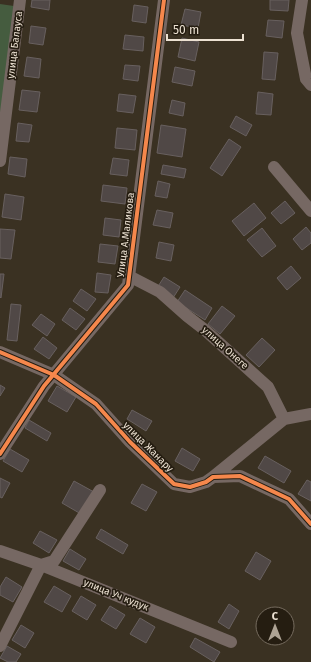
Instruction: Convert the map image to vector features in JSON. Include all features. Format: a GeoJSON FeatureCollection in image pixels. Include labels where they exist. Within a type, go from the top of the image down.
{"type":"FeatureCollection","features":[{"type":"Feature","properties":{"kind":"street","name":"улица Балауса"},"geometry":{"type":"LineString","coordinates":[[0,160],[20,0]]}},
{"type":"Feature","properties":{"kind":"street","name":"Улица А.Маликова"},"geometry":{"type":"LineString","coordinates":[[0,454],[44,386],[128,285],[164,0]]}},
{"type":"Feature","properties":{"kind":"street"},"geometry":{"type":"LineString","coordinates":[[302,0],[297,33],[306,79],[311,85]]}},
{"type":"Feature","properties":{"kind":"street"},"geometry":{"type":"LineString","coordinates":[[274,167],[311,211]]}},
{"type":"Feature","properties":{"kind":"street","name":"улица Онеге"},"geometry":{"type":"LineString","coordinates":[[129,276],[160,292],[268,387],[284,419]]}},
{"type":"Feature","properties":{"kind":"street","name":"улица Жанару"},"geometry":{"type":"LineString","coordinates":[[0,352],[54,375],[96,404],[130,442],[174,484],[190,487],[206,482],[213,477],[240,476],[289,499],[311,524]]}},
{"type":"Feature","properties":{"kind":"street"},"geometry":{"type":"LineString","coordinates":[[213,477],[284,419],[311,414]]}},
{"type":"Feature","properties":{"kind":"street"},"geometry":{"type":"LineString","coordinates":[[0,646],[41,565],[54,561],[100,490]]}},
{"type":"Feature","properties":{"kind":"street","name":"улица Уч кудук"},"geometry":{"type":"LineString","coordinates":[[0,551],[41,565],[231,642]]}},
{"type":"Feature","properties":{"kind":"green space"},"geometry":{"type":"Polygon","coordinates":[[[0,4],[21,7],[0,127],[0,4]]]}},
{"type":"Feature","properties":{"kind":"building"},"geometry":{"type":"Polygon","coordinates":[[[32,0],[50,0],[49,10],[31,7],[32,0]]]}},
{"type":"Feature","properties":{"kind":"building"},"geometry":{"type":"Polygon","coordinates":[[[270,0],[289,0],[288,11],[270,10],[270,0]]]}},
{"type":"Feature","properties":{"kind":"building"},"geometry":{"type":"Polygon","coordinates":[[[134,5],[148,7],[146,23],[132,21],[134,5]]]}},
{"type":"Feature","properties":{"kind":"building"},"geometry":{"type":"Polygon","coordinates":[[[185,9],[201,12],[198,28],[181,25],[185,9]]]}},
{"type":"Feature","properties":{"kind":"building"},"geometry":{"type":"Polygon","coordinates":[[[268,20],[284,21],[282,38],[266,36],[268,20]]]}},
{"type":"Feature","properties":{"kind":"building"},"geometry":{"type":"Polygon","coordinates":[[[31,26],[46,28],[43,45],[29,43],[31,26]]]}},
{"type":"Feature","properties":{"kind":"building"},"geometry":{"type":"Polygon","coordinates":[[[125,35],[144,37],[143,51],[123,49],[125,35]]]}},
{"type":"Feature","properties":{"kind":"building"},"geometry":{"type":"Polygon","coordinates":[[[182,38],[199,42],[195,61],[178,57],[182,38]]]}},
{"type":"Feature","properties":{"kind":"building"},"geometry":{"type":"Polygon","coordinates":[[[264,52],[278,53],[275,80],[262,79],[264,52]]]}},
{"type":"Feature","properties":{"kind":"building"},"geometry":{"type":"Polygon","coordinates":[[[27,57],[41,59],[39,78],[24,76],[27,57]]]}},
{"type":"Feature","properties":{"kind":"building"},"geometry":{"type":"Polygon","coordinates":[[[125,65],[140,66],[138,81],[123,79],[125,65]]]}},
{"type":"Feature","properties":{"kind":"building"},"geometry":{"type":"Polygon","coordinates":[[[175,67],[195,71],[192,86],[172,82],[175,67]]]}},
{"type":"Feature","properties":{"kind":"building"},"geometry":{"type":"Polygon","coordinates":[[[22,90],[40,92],[37,112],[19,110],[22,90]]]}},
{"type":"Feature","properties":{"kind":"building"},"geometry":{"type":"Polygon","coordinates":[[[258,92],[273,94],[271,115],[256,114],[258,92]]]}},
{"type":"Feature","properties":{"kind":"building"},"geometry":{"type":"Polygon","coordinates":[[[119,94],[136,96],[133,113],[117,111],[119,94]]]}},
{"type":"Feature","properties":{"kind":"building"},"geometry":{"type":"Polygon","coordinates":[[[172,100],[185,103],[183,116],[169,113],[172,100]]]}},
{"type":"Feature","properties":{"kind":"building"},"geometry":{"type":"Polygon","coordinates":[[[236,116],[252,125],[246,136],[230,127],[236,116]]]}},
{"type":"Feature","properties":{"kind":"building"},"geometry":{"type":"Polygon","coordinates":[[[18,123],[32,125],[29,142],[16,141],[18,123]]]}},
{"type":"Feature","properties":{"kind":"building"},"geometry":{"type":"Polygon","coordinates":[[[161,125],[186,129],[182,157],[157,153],[161,125]]]}},
{"type":"Feature","properties":{"kind":"building"},"geometry":{"type":"Polygon","coordinates":[[[117,128],[137,130],[135,150],[115,148],[117,128]]]}},
{"type":"Feature","properties":{"kind":"building"},"geometry":{"type":"Polygon","coordinates":[[[229,139],[241,147],[222,176],[210,168],[229,139]]]}},
{"type":"Feature","properties":{"kind":"building"},"geometry":{"type":"Polygon","coordinates":[[[10,157],[27,159],[25,177],[8,174],[10,157]]]}},
{"type":"Feature","properties":{"kind":"building"},"geometry":{"type":"Polygon","coordinates":[[[113,158],[129,160],[127,176],[110,174],[113,158]]]}},
{"type":"Feature","properties":{"kind":"building"},"geometry":{"type":"Polygon","coordinates":[[[163,165],[186,169],[184,178],[161,174],[163,165]]]}},
{"type":"Feature","properties":{"kind":"building"},"geometry":{"type":"Polygon","coordinates":[[[158,181],[170,184],[167,198],[155,196],[158,181]]]}},
{"type":"Feature","properties":{"kind":"building"},"geometry":{"type":"Polygon","coordinates":[[[103,185],[127,188],[125,204],[101,201],[103,185]]]}},
{"type":"Feature","properties":{"kind":"building"},"geometry":{"type":"Polygon","coordinates":[[[5,194],[24,197],[21,220],[2,217],[5,194]]]}},
{"type":"Feature","properties":{"kind":"building"},"geometry":{"type":"Polygon","coordinates":[[[285,201],[295,213],[281,224],[271,213],[285,201]]]}},
{"type":"Feature","properties":{"kind":"building"},"geometry":{"type":"Polygon","coordinates":[[[254,203],[266,218],[244,236],[232,221],[254,203]]]}},
{"type":"Feature","properties":{"kind":"building"},"geometry":{"type":"Polygon","coordinates":[[[157,210],[173,213],[170,228],[153,225],[157,210]]]}},
{"type":"Feature","properties":{"kind":"building"},"geometry":{"type":"Polygon","coordinates":[[[105,218],[121,220],[119,237],[103,235],[105,218]]]}},
{"type":"Feature","properties":{"kind":"building"},"geometry":{"type":"Polygon","coordinates":[[[306,227],[311,233],[311,243],[302,250],[293,239],[306,227]]]}},
{"type":"Feature","properties":{"kind":"building"},"geometry":{"type":"Polygon","coordinates":[[[262,228],[276,246],[262,257],[247,240],[262,228]]]}},
{"type":"Feature","properties":{"kind":"building"},"geometry":{"type":"Polygon","coordinates":[[[0,229],[15,230],[11,259],[0,258],[0,229]]]}},
{"type":"Feature","properties":{"kind":"building"},"geometry":{"type":"Polygon","coordinates":[[[159,242],[174,245],[171,261],[156,258],[159,242]]]}},
{"type":"Feature","properties":{"kind":"building"},"geometry":{"type":"Polygon","coordinates":[[[100,244],[118,246],[115,264],[98,262],[100,244]]]}},
{"type":"Feature","properties":{"kind":"building"},"geometry":{"type":"Polygon","coordinates":[[[291,266],[301,278],[287,290],[277,278],[291,266]]]}},
{"type":"Feature","properties":{"kind":"building"},"geometry":{"type":"Polygon","coordinates":[[[97,273],[111,275],[108,293],[95,292],[97,273]]]}},
{"type":"Feature","properties":{"kind":"building"},"geometry":{"type":"Polygon","coordinates":[[[0,274],[4,274],[1,298],[0,297],[0,274]]]}},
{"type":"Feature","properties":{"kind":"building"},"geometry":{"type":"Polygon","coordinates":[[[164,277],[180,287],[173,298],[157,288],[164,277]]]}},
{"type":"Feature","properties":{"kind":"building"},"geometry":{"type":"Polygon","coordinates":[[[81,289],[96,299],[87,311],[73,301],[81,289]]]}},
{"type":"Feature","properties":{"kind":"building"},"geometry":{"type":"Polygon","coordinates":[[[185,290],[212,308],[205,320],[177,302],[185,290]]]}},
{"type":"Feature","properties":{"kind":"building"},"geometry":{"type":"Polygon","coordinates":[[[11,304],[21,305],[17,341],[7,340],[11,304]]]}},
{"type":"Feature","properties":{"kind":"building"},"geometry":{"type":"Polygon","coordinates":[[[222,306],[235,316],[220,334],[208,324],[222,306]]]}},
{"type":"Feature","properties":{"kind":"building"},"geometry":{"type":"Polygon","coordinates":[[[70,308],[85,319],[76,330],[62,320],[70,308]]]}},
{"type":"Feature","properties":{"kind":"building"},"geometry":{"type":"Polygon","coordinates":[[[41,314],[55,324],[47,336],[32,325],[41,314]]]}},
{"type":"Feature","properties":{"kind":"building"},"geometry":{"type":"Polygon","coordinates":[[[43,337],[57,348],[49,359],[34,349],[43,337]]]}},
{"type":"Feature","properties":{"kind":"building"},"geometry":{"type":"Polygon","coordinates":[[[262,338],[275,350],[259,367],[246,355],[262,338]]]}},
{"type":"Feature","properties":{"kind":"building"},"geometry":{"type":"Polygon","coordinates":[[[0,385],[5,388],[0,396],[0,385]]]}},
{"type":"Feature","properties":{"kind":"building"},"geometry":{"type":"Polygon","coordinates":[[[57,386],[76,397],[67,412],[48,401],[57,386]]]}},
{"type":"Feature","properties":{"kind":"building"},"geometry":{"type":"Polygon","coordinates":[[[132,410],[152,421],[146,431],[127,419],[132,410]]]}},
{"type":"Feature","properties":{"kind":"building"},"geometry":{"type":"Polygon","coordinates":[[[29,420],[51,433],[47,441],[25,428],[29,420]]]}},
{"type":"Feature","properties":{"kind":"building"},"geometry":{"type":"Polygon","coordinates":[[[182,448],[200,459],[193,471],[175,461],[182,448]]]}},
{"type":"Feature","properties":{"kind":"building"},"geometry":{"type":"Polygon","coordinates":[[[10,449],[29,460],[22,472],[3,461],[10,449]]]}},
{"type":"Feature","properties":{"kind":"building"},"geometry":{"type":"Polygon","coordinates":[[[265,456],[291,471],[284,483],[258,468],[265,456]]]}},
{"type":"Feature","properties":{"kind":"building"},"geometry":{"type":"Polygon","coordinates":[[[0,478],[10,483],[2,498],[0,497],[0,478]]]}},
{"type":"Feature","properties":{"kind":"building"},"geometry":{"type":"Polygon","coordinates":[[[307,480],[311,482],[311,501],[298,494],[307,480]]]}},
{"type":"Feature","properties":{"kind":"building"},"geometry":{"type":"Polygon","coordinates":[[[74,481],[94,492],[81,514],[62,503],[74,481]]]}},
{"type":"Feature","properties":{"kind":"building"},"geometry":{"type":"Polygon","coordinates":[[[142,484],[157,492],[146,511],[131,503],[142,484]]]}},
{"type":"Feature","properties":{"kind":"building"},"geometry":{"type":"Polygon","coordinates":[[[101,529],[128,545],[123,554],[96,538],[101,529]]]}},
{"type":"Feature","properties":{"kind":"building"},"geometry":{"type":"Polygon","coordinates":[[[40,531],[57,540],[49,553],[33,543],[40,531]]]}},
{"type":"Feature","properties":{"kind":"building"},"geometry":{"type":"Polygon","coordinates":[[[70,549],[86,559],[79,570],[63,561],[70,549]]]}},
{"type":"Feature","properties":{"kind":"building"},"geometry":{"type":"Polygon","coordinates":[[[256,552],[271,561],[260,580],[245,571],[256,552]]]}},
{"type":"Feature","properties":{"kind":"building"},"geometry":{"type":"Polygon","coordinates":[[[6,577],[22,587],[13,602],[0,595],[0,587],[6,577]]]}},
{"type":"Feature","properties":{"kind":"building"},"geometry":{"type":"Polygon","coordinates":[[[54,586],[71,596],[62,612],[44,602],[54,586]]]}},
{"type":"Feature","properties":{"kind":"building"},"geometry":{"type":"Polygon","coordinates":[[[81,596],[96,605],[87,620],[72,611],[81,596]]]}},
{"type":"Feature","properties":{"kind":"building"},"geometry":{"type":"Polygon","coordinates":[[[229,604],[239,611],[229,629],[218,622],[229,604]]]}},
{"type":"Feature","properties":{"kind":"building"},"geometry":{"type":"Polygon","coordinates":[[[110,606],[125,615],[116,629],[101,620],[110,606]]]}},
{"type":"Feature","properties":{"kind":"building"},"geometry":{"type":"Polygon","coordinates":[[[140,618],[155,627],[146,643],[130,634],[140,618]]]}},
{"type":"Feature","properties":{"kind":"building"},"geometry":{"type":"Polygon","coordinates":[[[21,625],[34,633],[25,648],[12,640],[21,625]]]}},
{"type":"Feature","properties":{"kind":"building"},"geometry":{"type":"Polygon","coordinates":[[[195,638],[220,652],[214,662],[190,647],[195,638]]]}},
{"type":"Feature","properties":{"kind":"building"},"geometry":{"type":"Polygon","coordinates":[[[7,646],[21,654],[16,662],[8,662],[0,658],[7,646]]]}},
{"type":"Feature","properties":{"kind":"cycle path"},"geometry":{"type":"LineString","coordinates":[[0,454],[44,386],[128,285],[164,0]]}},
{"type":"Feature","properties":{"kind":"cycle path"},"geometry":{"type":"LineString","coordinates":[[0,352],[54,375],[96,404],[130,442],[174,484],[190,487],[206,482],[213,477],[240,476],[289,499],[311,524]]}}]}
